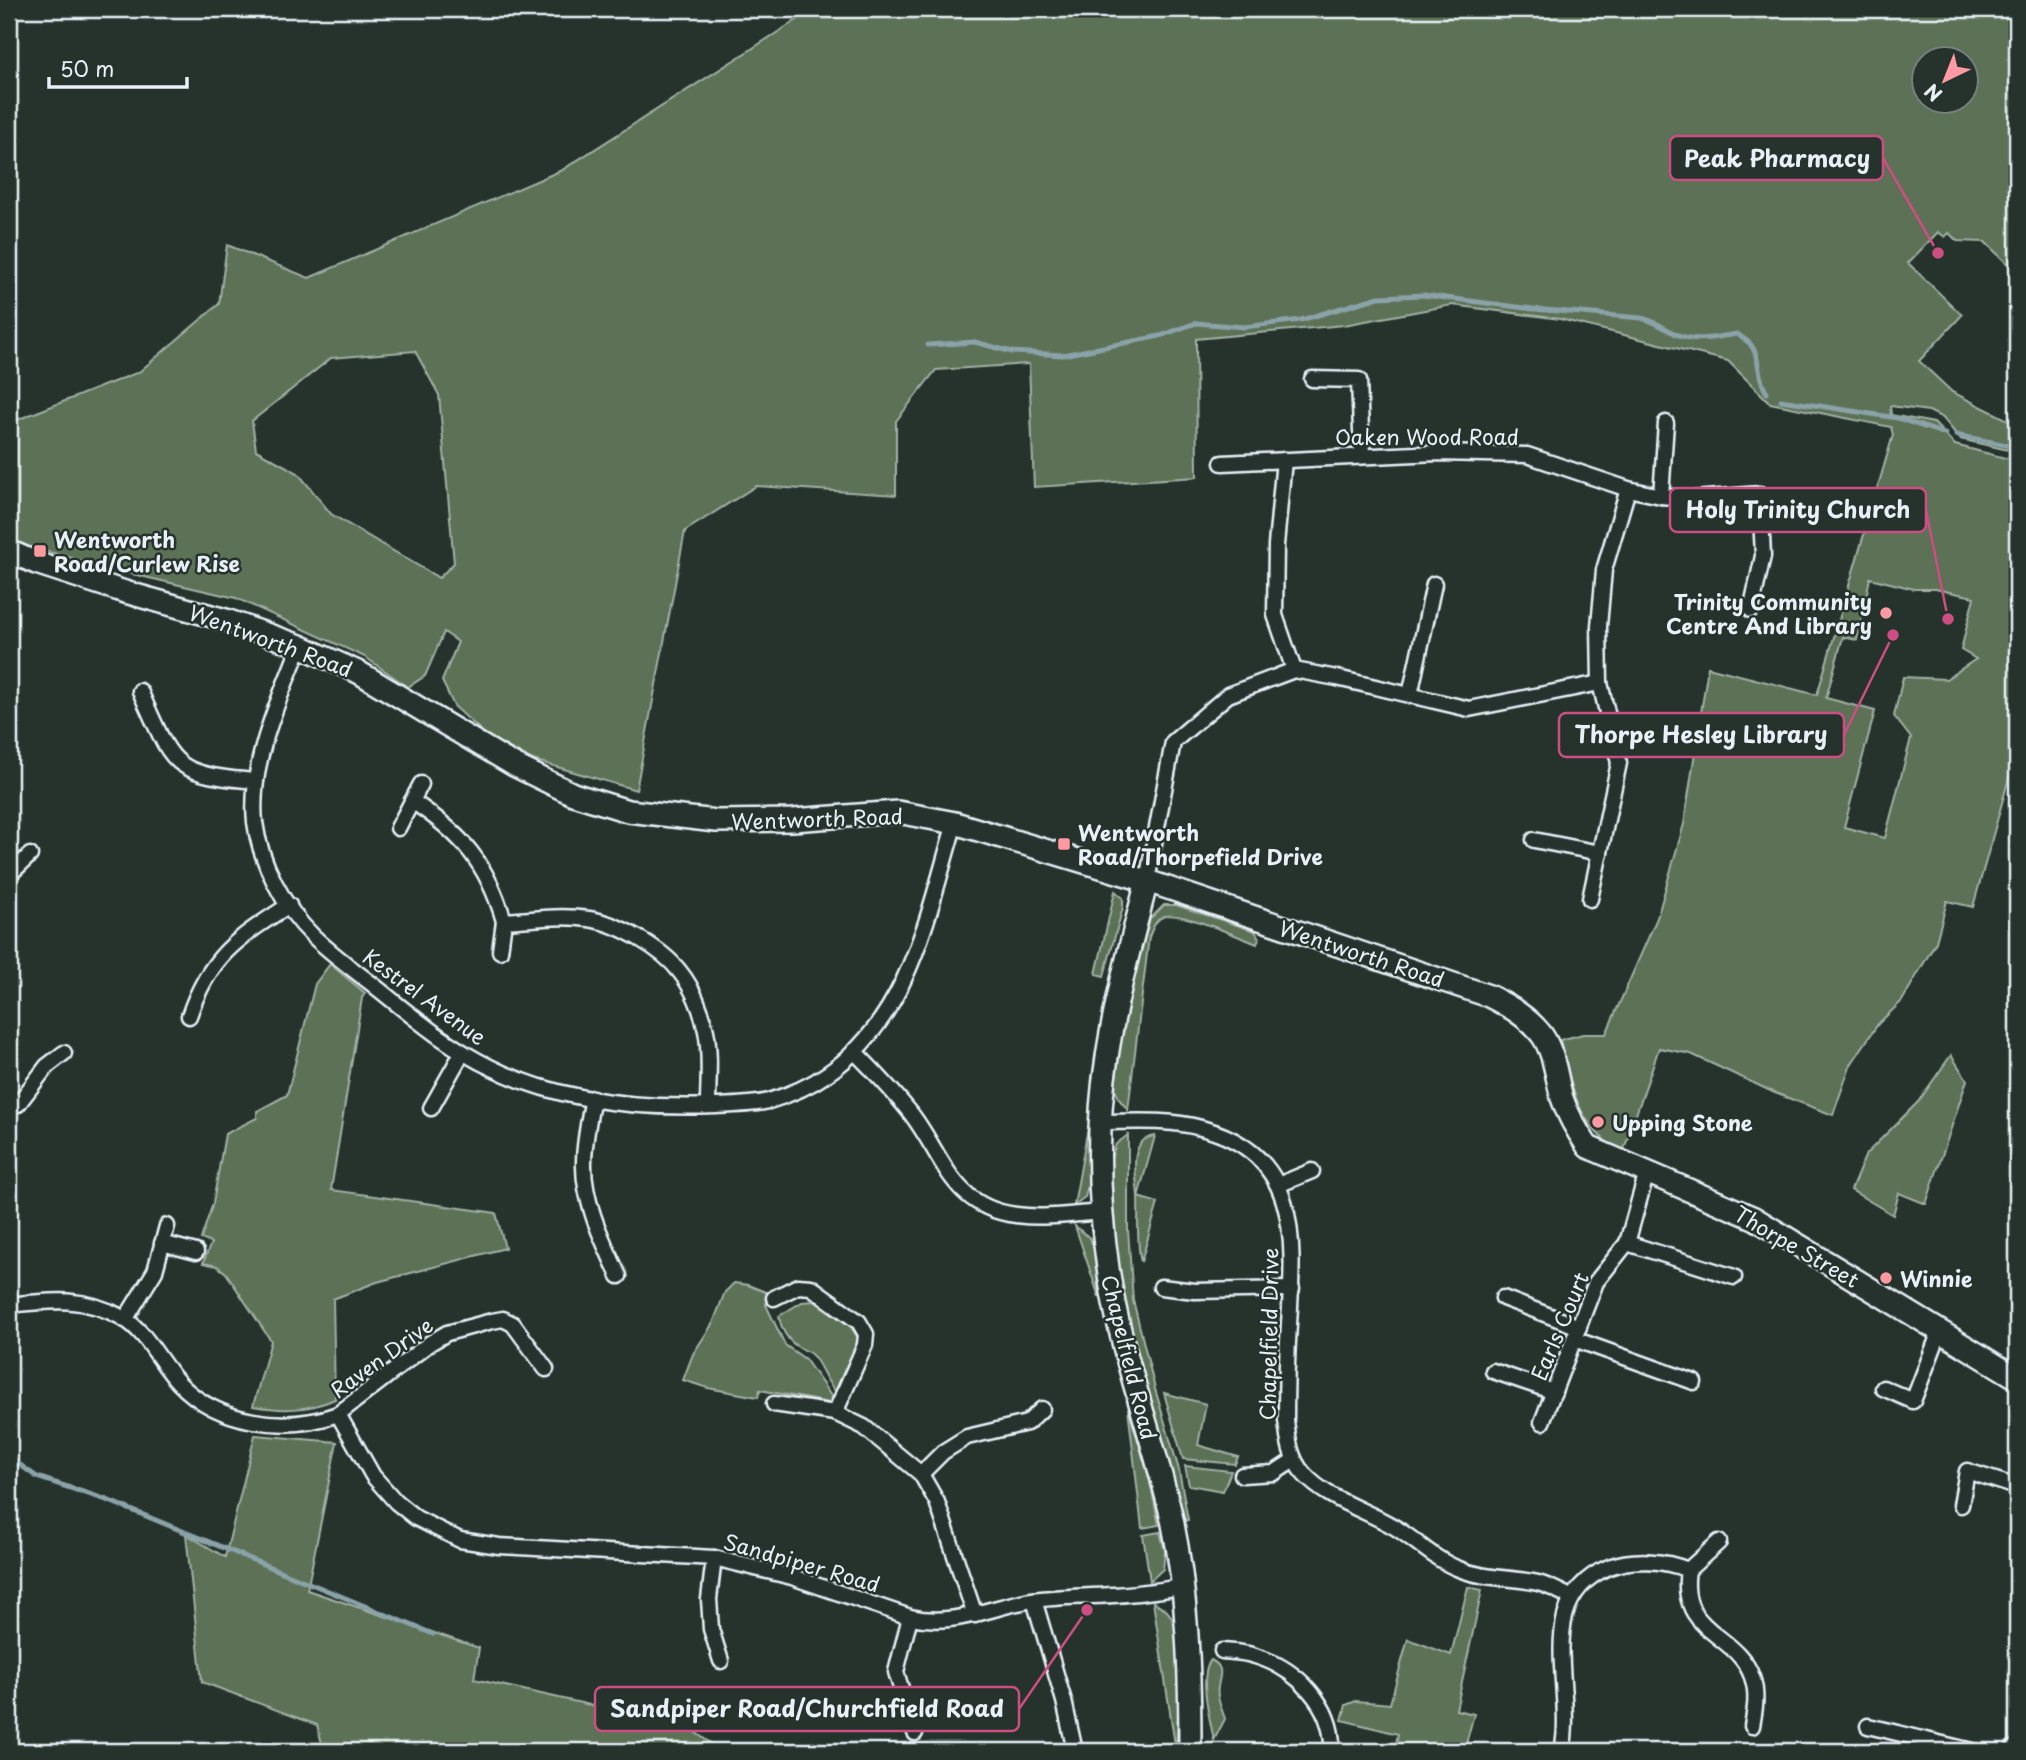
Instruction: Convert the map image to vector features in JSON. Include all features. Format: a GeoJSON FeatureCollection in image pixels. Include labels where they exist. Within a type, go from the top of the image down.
{"type":"FeatureCollection","features":[{"type":"Feature","properties":{"kind":"street"},"geometry":{"type":"LineString","coordinates":[[1312,379],[1359,380],[1362,456]]}},
{"type":"Feature","properties":{"kind":"street"},"geometry":{"type":"LineString","coordinates":[[1661,496],[1666,422]]}},
{"type":"Feature","properties":{"kind":"street","name":"Oaken Wood Road"},"geometry":{"type":"LineString","coordinates":[[1222,463],[1437,453],[1527,455],[1628,489],[1661,496],[1693,499],[1759,494],[1763,556],[1751,610]]}},
{"type":"Feature","properties":{"kind":"street"},"geometry":{"type":"LineString","coordinates":[[1284,460],[1276,545],[1275,615],[1294,670]]}},
{"type":"Feature","properties":{"kind":"street"},"geometry":{"type":"LineString","coordinates":[[1590,899],[1619,763],[1600,683],[1599,626],[1604,570],[1628,489]]}},
{"type":"Feature","properties":{"kind":"street","name":"Wentworth Road"},"geometry":{"type":"LineString","coordinates":[[9,551],[36,563],[125,592],[226,620],[299,646],[360,673],[514,765],[572,794],[628,811],[716,821],[793,820],[898,812],[955,823],[1147,881],[1489,996],[1520,1013],[1541,1034],[1552,1052],[1573,1127]]}},
{"type":"Feature","properties":{"kind":"street"},"geometry":{"type":"LineString","coordinates":[[1410,695],[1434,584]]}},
{"type":"Feature","properties":{"kind":"street","name":"Kestrel Avenue"},"geometry":{"type":"LineString","coordinates":[[299,646],[265,745],[256,780],[255,822],[263,854],[289,905],[313,936],[421,1023],[462,1053],[525,1082],[593,1098],[666,1106],[708,1106],[767,1101],[800,1090],[828,1074],[874,1030],[892,1004],[914,959],[955,823]]}},
{"type":"Feature","properties":{"kind":"street"},"geometry":{"type":"LineString","coordinates":[[1147,881],[1173,742],[1228,695],[1294,670],[1469,709],[1600,683]]}},
{"type":"Feature","properties":{"kind":"street"},"geometry":{"type":"LineString","coordinates":[[140,691],[164,743],[173,758],[184,768],[212,777],[256,780]]}},
{"type":"Feature","properties":{"kind":"street"},"geometry":{"type":"LineString","coordinates":[[398,828],[421,784]]}},
{"type":"Feature","properties":{"kind":"street"},"geometry":{"type":"LineString","coordinates":[[412,801],[437,818],[474,854],[497,898],[504,921],[500,951]]}},
{"type":"Feature","properties":{"kind":"street"},"geometry":{"type":"LineString","coordinates":[[1534,840],[1600,853]]}},
{"type":"Feature","properties":{"kind":"street"},"geometry":{"type":"LineString","coordinates":[[9,875],[30,855]]}},
{"type":"Feature","properties":{"kind":"street","name":"Chapelfield Road"},"geometry":{"type":"LineString","coordinates":[[1147,881],[1123,970],[1107,1057],[1100,1122],[1102,1212],[1115,1318],[1171,1518],[1184,1587],[1190,1679],[1190,1751]]}},
{"type":"Feature","properties":{"kind":"street"},"geometry":{"type":"LineString","coordinates":[[189,1016],[206,973],[248,932],[289,905]]}},
{"type":"Feature","properties":{"kind":"street"},"geometry":{"type":"LineString","coordinates":[[504,921],[561,917],[592,919],[615,927],[661,953],[681,972],[696,1001],[707,1032],[708,1106]]}},
{"type":"Feature","properties":{"kind":"street"},"geometry":{"type":"LineString","coordinates":[[854,1051],[910,1112],[940,1163],[956,1184],[975,1200],[1014,1215],[1102,1212]]}},
{"type":"Feature","properties":{"kind":"street"},"geometry":{"type":"LineString","coordinates":[[9,1101],[18,1104],[47,1066],[64,1053]]}},
{"type":"Feature","properties":{"kind":"street"},"geometry":{"type":"LineString","coordinates":[[431,1108],[462,1053]]}},
{"type":"Feature","properties":{"kind":"street"},"geometry":{"type":"LineString","coordinates":[[593,1098],[584,1163],[585,1186],[602,1240],[619,1276]]}},
{"type":"Feature","properties":{"kind":"street","name":"Chapelfield Drive"},"geometry":{"type":"LineString","coordinates":[[1100,1122],[1158,1122],[1202,1128],[1241,1144],[1261,1160],[1278,1185],[1288,1214],[1293,1248],[1286,1409],[1288,1442],[1294,1460],[1303,1474],[1315,1485],[1400,1530],[1442,1561],[1460,1570],[1539,1583],[1572,1598]]}},
{"type":"Feature","properties":{"kind":"street","name":"Thorpe Street"},"geometry":{"type":"LineString","coordinates":[[1573,1127],[1588,1147],[1754,1218],[2017,1378]]}},
{"type":"Feature","properties":{"kind":"street"},"geometry":{"type":"LineString","coordinates":[[1278,1185],[1312,1171]]}},
{"type":"Feature","properties":{"kind":"street","name":"Earls Court"},"geometry":{"type":"LineString","coordinates":[[1542,1422],[1597,1282],[1627,1243],[1647,1172]]}},
{"type":"Feature","properties":{"kind":"street"},"geometry":{"type":"LineString","coordinates":[[125,1320],[155,1270],[167,1226]]}},
{"type":"Feature","properties":{"kind":"street"},"geometry":{"type":"LineString","coordinates":[[162,1242],[196,1252]]}},
{"type":"Feature","properties":{"kind":"street"},"geometry":{"type":"LineString","coordinates":[[1627,1243],[1734,1277]]}},
{"type":"Feature","properties":{"kind":"street"},"geometry":{"type":"LineString","coordinates":[[774,1297],[798,1286],[811,1287],[859,1322],[866,1334],[865,1345],[835,1413]]}},
{"type":"Feature","properties":{"kind":"street"},"geometry":{"type":"LineString","coordinates":[[1161,1287],[1195,1292],[1292,1289]]}},
{"type":"Feature","properties":{"kind":"street"},"geometry":{"type":"LineString","coordinates":[[1503,1298],[1577,1333],[1694,1382]]}},
{"type":"Feature","properties":{"kind":"street","name":"Raven Drive"},"geometry":{"type":"LineString","coordinates":[[9,1305],[69,1300],[88,1303],[125,1320],[143,1335],[180,1384],[201,1401],[251,1421],[279,1424],[322,1420],[338,1414],[430,1343],[447,1333],[492,1321],[503,1320],[513,1324],[546,1369]]}},
{"type":"Feature","properties":{"kind":"street"},"geometry":{"type":"LineString","coordinates":[[1883,1388],[1913,1401],[1940,1331]]}},
{"type":"Feature","properties":{"kind":"street"},"geometry":{"type":"LineString","coordinates":[[1493,1371],[1554,1392]]}},
{"type":"Feature","properties":{"kind":"street"},"geometry":{"type":"LineString","coordinates":[[774,1404],[835,1413],[864,1427],[921,1474],[941,1512],[975,1615]]}},
{"type":"Feature","properties":{"kind":"street"},"geometry":{"type":"LineString","coordinates":[[921,1474],[943,1452],[967,1437],[1027,1423],[1042,1409]]}},
{"type":"Feature","properties":{"kind":"street","name":"Sandpiper Road"},"geometry":{"type":"LineString","coordinates":[[338,1414],[373,1476],[396,1502],[416,1518],[460,1540],[499,1546],[714,1558],[792,1577],[928,1621],[975,1615],[1034,1600],[1112,1596],[1184,1587]]}},
{"type":"Feature","properties":{"kind":"street"},"geometry":{"type":"LineString","coordinates":[[1242,1475],[1274,1473],[1294,1460]]}},
{"type":"Feature","properties":{"kind":"street"},"geometry":{"type":"LineString","coordinates":[[1961,1505],[1967,1471],[2017,1487]]}},
{"type":"Feature","properties":{"kind":"street"},"geometry":{"type":"LineString","coordinates":[[1719,1542],[1688,1570],[1685,1587],[1694,1614],[1736,1653],[1752,1678],[1756,1697],[1752,1726]]}},
{"type":"Feature","properties":{"kind":"street"},"geometry":{"type":"LineString","coordinates":[[714,1558],[709,1599],[711,1629],[721,1661]]}},
{"type":"Feature","properties":{"kind":"street"},"geometry":{"type":"LineString","coordinates":[[1562,1751],[1565,1704],[1560,1650],[1561,1629],[1564,1614],[1572,1598],[1598,1572],[1618,1564],[1661,1562],[1688,1570]]}},
{"type":"Feature","properties":{"kind":"street"},"geometry":{"type":"LineString","coordinates":[[1034,1600],[1064,1701],[1075,1751]]}},
{"type":"Feature","properties":{"kind":"street"},"geometry":{"type":"LineString","coordinates":[[910,1616],[896,1672],[915,1733]]}},
{"type":"Feature","properties":{"kind":"street"},"geometry":{"type":"LineString","coordinates":[[1222,1651],[1251,1654],[1289,1671],[1302,1681],[1322,1708],[1330,1729],[1332,1751]]}},
{"type":"Feature","properties":{"kind":"street"},"geometry":{"type":"LineString","coordinates":[[1868,1726],[1972,1751]]}},
{"type":"Feature","properties":{"kind":"green space"},"geometry":{"type":"Polygon","coordinates":[[[814,9],[2017,9],[2017,286],[2011,279],[2016,272],[1985,242],[1957,241],[1949,233],[1945,237],[1938,232],[1908,263],[1962,315],[1919,361],[1952,392],[2008,420],[2011,416],[2017,419],[2017,452],[1960,439],[1943,418],[1929,411],[1890,406],[1891,415],[1934,423],[1955,445],[2017,461],[2017,749],[1973,907],[1947,901],[1936,942],[1902,1001],[1878,1024],[1850,1066],[1833,1115],[1775,1093],[1691,1054],[1659,1048],[1623,1152],[1595,1131],[1586,1119],[1573,1090],[1560,1040],[1583,1034],[1606,1034],[1657,918],[1684,824],[1708,667],[1817,695],[1893,435],[1891,427],[1770,403],[1728,361],[1560,319],[1452,305],[1344,325],[1196,339],[1197,477],[1034,487],[1029,364],[936,370],[896,421],[896,495],[756,486],[685,531],[636,790],[533,760],[489,738],[454,706],[442,681],[458,642],[444,632],[425,676],[408,687],[365,657],[236,598],[123,572],[23,545],[9,538],[9,423],[139,372],[219,304],[227,245],[309,278],[562,170],[814,9]],[[415,351],[331,358],[252,421],[256,450],[298,473],[331,514],[439,578],[454,563],[439,395],[415,351]],[[1870,578],[1857,640],[1843,637],[1826,698],[1875,711],[1844,827],[1885,838],[1911,738],[1894,716],[1903,677],[1946,679],[1976,659],[1961,650],[1974,597],[1935,589],[1914,589],[1870,578]]]}},
{"type":"Feature","properties":{"kind":"green space"},"geometry":{"type":"Polygon","coordinates":[[[1115,891],[1123,898],[1123,907],[1104,976],[1096,974],[1115,891]]]}},
{"type":"Feature","properties":{"kind":"green space"},"geometry":{"type":"Polygon","coordinates":[[[1164,905],[1176,905],[1255,931],[1259,938],[1257,944],[1173,915],[1162,917],[1153,927],[1149,937],[1128,1110],[1119,1099],[1114,1086],[1121,1032],[1143,937],[1149,920],[1164,905]]]}},
{"type":"Feature","properties":{"kind":"green space"},"geometry":{"type":"Polygon","coordinates":[[[330,964],[365,993],[362,998],[331,1190],[496,1213],[505,1248],[377,1282],[333,1299],[335,1399],[295,1409],[253,1406],[271,1341],[226,1273],[217,1266],[203,1263],[211,1243],[201,1239],[213,1203],[225,1134],[257,1118],[257,1111],[287,1095],[315,984],[330,964]]]}},
{"type":"Feature","properties":{"kind":"green space"},"geometry":{"type":"Polygon","coordinates":[[[1951,1055],[1967,1080],[1926,1204],[1899,1193],[1893,1215],[1851,1190],[1866,1154],[1918,1102],[1951,1055]]]}},
{"type":"Feature","properties":{"kind":"green space"},"geometry":{"type":"Polygon","coordinates":[[[1089,1122],[1090,1177],[1085,1197],[1074,1205],[1089,1122]]]}},
{"type":"Feature","properties":{"kind":"green space"},"geometry":{"type":"Polygon","coordinates":[[[1128,1135],[1128,1230],[1133,1300],[1179,1470],[1188,1520],[1181,1521],[1121,1298],[1111,1227],[1110,1161],[1116,1144],[1128,1135]]]}},
{"type":"Feature","properties":{"kind":"green space"},"geometry":{"type":"Polygon","coordinates":[[[1155,1136],[1138,1197],[1136,1153],[1143,1141],[1155,1136]]]}},
{"type":"Feature","properties":{"kind":"green space"},"geometry":{"type":"Polygon","coordinates":[[[1138,1197],[1158,1203],[1141,1262],[1138,1238],[1138,1197]]]}},
{"type":"Feature","properties":{"kind":"green space"},"geometry":{"type":"Polygon","coordinates":[[[1075,1226],[1090,1238],[1095,1252],[1099,1297],[1075,1226]]]}},
{"type":"Feature","properties":{"kind":"green space"},"geometry":{"type":"Polygon","coordinates":[[[734,1283],[768,1293],[766,1305],[785,1345],[805,1359],[831,1396],[830,1403],[760,1390],[758,1397],[708,1388],[683,1380],[693,1354],[713,1323],[725,1292],[734,1283]]]}},
{"type":"Feature","properties":{"kind":"green space"},"geometry":{"type":"Polygon","coordinates":[[[814,1301],[851,1327],[858,1338],[855,1353],[838,1394],[814,1357],[789,1339],[780,1321],[779,1316],[802,1302],[814,1301]]]}},
{"type":"Feature","properties":{"kind":"green space"},"geometry":{"type":"Polygon","coordinates":[[[1164,1393],[1206,1404],[1198,1445],[1238,1457],[1235,1464],[1183,1459],[1164,1393]]]}},
{"type":"Feature","properties":{"kind":"green space"},"geometry":{"type":"Polygon","coordinates":[[[1128,1408],[1149,1477],[1159,1525],[1142,1528],[1128,1408]]]}},
{"type":"Feature","properties":{"kind":"green space"},"geometry":{"type":"Polygon","coordinates":[[[255,1435],[337,1442],[307,1590],[479,1648],[474,1679],[688,1727],[721,1751],[324,1751],[317,1725],[202,1682],[186,1534],[225,1557],[255,1435]]]}},
{"type":"Feature","properties":{"kind":"green space"},"geometry":{"type":"Polygon","coordinates":[[[1185,1466],[1231,1471],[1223,1491],[1189,1485],[1185,1466]]]}},
{"type":"Feature","properties":{"kind":"green space"},"geometry":{"type":"Polygon","coordinates":[[[1160,1532],[1165,1551],[1163,1569],[1150,1581],[1143,1535],[1160,1532]]]}},
{"type":"Feature","properties":{"kind":"green space"},"geometry":{"type":"Polygon","coordinates":[[[1468,1587],[1482,1590],[1456,1710],[1474,1714],[1464,1751],[1406,1751],[1395,1748],[1398,1734],[1342,1720],[1346,1705],[1356,1701],[1390,1704],[1408,1639],[1451,1655],[1468,1587]]]}},
{"type":"Feature","properties":{"kind":"green space"},"geometry":{"type":"Polygon","coordinates":[[[1153,1602],[1170,1615],[1178,1642],[1176,1751],[1153,1602]]]}},
{"type":"Feature","properties":{"kind":"green space"},"geometry":{"type":"Polygon","coordinates":[[[1211,1660],[1220,1671],[1218,1696],[1225,1719],[1214,1740],[1205,1687],[1207,1667],[1211,1660]]]}},
{"type":"Feature","properties":{"kind":"waterway"},"geometry":{"type":"LineString","coordinates":[[928,345],[975,342],[1012,352],[1063,355],[1160,336],[1196,323],[1244,327],[1301,320],[1379,297],[1423,295],[1533,309],[1641,318],[1691,338],[1737,334],[1754,350],[1761,381],[1767,393]]}},
{"type":"Feature","properties":{"kind":"waterway"},"geometry":{"type":"LineString","coordinates":[[1781,400],[1897,418],[1945,434]]}},
{"type":"Feature","properties":{"kind":"waterway"},"geometry":{"type":"LineString","coordinates":[[1956,435],[2017,447]]}},
{"type":"Feature","properties":{"kind":"waterway"},"geometry":{"type":"LineString","coordinates":[[9,1457],[37,1477],[107,1500],[433,1634]]}},
{"type":"Feature","properties":{"kind":"place","name":"Peak Pharmacy"},"geometry":{"type":"Point","coordinates":[1938,253]}},
{"type":"Feature","properties":{"kind":"place","name":"Wentworth Road/Curlew Rise"},"geometry":{"type":"Point","coordinates":[40,551]}},
{"type":"Feature","properties":{"kind":"place","name":"Trinity Community Centre And Library"},"geometry":{"type":"Point","coordinates":[1886,613]}},
{"type":"Feature","properties":{"kind":"place","name":"Holy Trinity Church"},"geometry":{"type":"Point","coordinates":[1948,619]}},
{"type":"Feature","properties":{"kind":"place","name":"Thorpe Hesley Library"},"geometry":{"type":"Point","coordinates":[1893,635]}},
{"type":"Feature","properties":{"kind":"place","name":"Wentworth Road/Thorpefield Drive"},"geometry":{"type":"Point","coordinates":[1064,844]}},
{"type":"Feature","properties":{"kind":"place","name":"Upping Stone"},"geometry":{"type":"Point","coordinates":[1598,1122]}},
{"type":"Feature","properties":{"kind":"place","name":"Winnie"},"geometry":{"type":"Point","coordinates":[1886,1278]}},
{"type":"Feature","properties":{"kind":"place","name":"Sandpiper Road/Churchfield Road"},"geometry":{"type":"Point","coordinates":[1087,1610]}}]}
